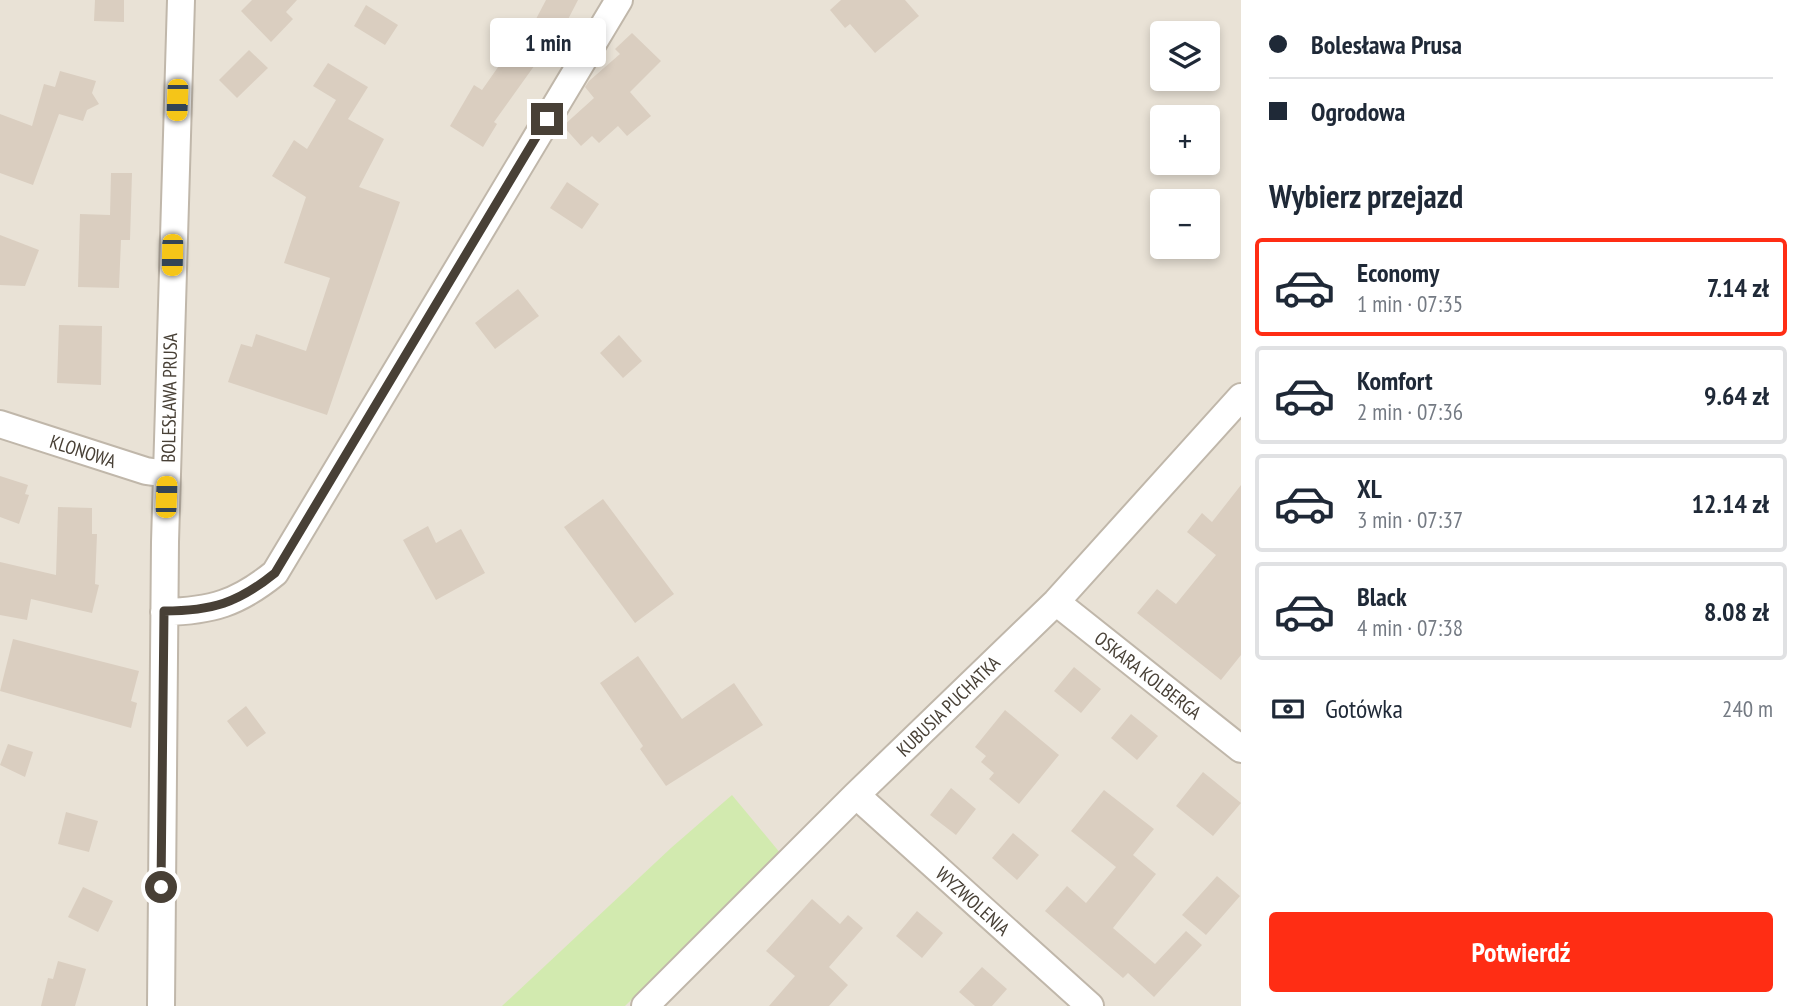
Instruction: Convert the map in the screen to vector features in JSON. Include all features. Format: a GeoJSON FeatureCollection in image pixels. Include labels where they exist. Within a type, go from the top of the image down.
{"type":"FeatureCollection","features":[{"type":"Feature","properties":{"kind":"street","name":"BOLESŁAWA PRUSA"},"geometry":{"type":"LineString","coordinates":[[161,1006],[164,611],[181,0]]}},
{"type":"Feature","properties":{"kind":"street"},"geometry":{"type":"LineString","coordinates":[[164,611],[188,611],[232,601],[250,593],[275,573],[619,0]]}},
{"type":"Feature","properties":{"kind":"street","name":"KUBUSIA PUCHATKA"},"geometry":{"type":"LineString","coordinates":[[651,1004],[856,795],[1056,602],[1241,397]]}},
{"type":"Feature","properties":{"kind":"street","name":"KLONOWA"},"geometry":{"type":"LineString","coordinates":[[0,425],[146,471],[167,474]]}},
{"type":"Feature","properties":{"kind":"street","name":"OSKARA KOLBERGA"},"geometry":{"type":"LineString","coordinates":[[1056,602],[1241,749]]}},
{"type":"Feature","properties":{"kind":"street","name":"WYZWOLENIA"},"geometry":{"type":"LineString","coordinates":[[856,795],[1090,1006]]}},
{"type":"Feature","properties":{"kind":"shaded area"},"geometry":{"type":"Polygon","coordinates":[[[0,0],[1241,0],[1241,1006],[0,1006],[0,0]]]}},
{"type":"Feature","properties":{"kind":"green space"},"geometry":{"type":"Polygon","coordinates":[[[732,795],[781,854],[625,1006],[502,1006],[671,848],[732,795]]]}},
{"type":"Feature","properties":{"kind":"building"},"geometry":{"type":"Polygon","coordinates":[[[95,0],[124,0],[124,22],[94,21],[95,0]]]}},
{"type":"Feature","properties":{"kind":"building"},"geometry":{"type":"Polygon","coordinates":[[[252,0],[297,0],[286,12],[293,19],[271,42],[241,11],[252,0]]]}},
{"type":"Feature","properties":{"kind":"building"},"geometry":{"type":"Polygon","coordinates":[[[546,0],[578,0],[548,58],[542,55],[494,122],[497,124],[483,147],[450,126],[474,85],[482,90],[510,50],[517,55],[546,0]]]}},
{"type":"Feature","properties":{"kind":"building"},"geometry":{"type":"Polygon","coordinates":[[[841,0],[905,0],[919,16],[875,53],[850,24],[845,28],[830,10],[841,0]]]}},
{"type":"Feature","properties":{"kind":"building"},"geometry":{"type":"Polygon","coordinates":[[[366,5],[398,25],[385,45],[354,26],[366,5]]]}},
{"type":"Feature","properties":{"kind":"building"},"geometry":{"type":"Polygon","coordinates":[[[632,33],[661,61],[630,92],[651,116],[627,136],[618,126],[599,143],[592,136],[581,146],[563,126],[594,98],[585,87],[620,54],[615,49],[632,33]]]}},
{"type":"Feature","properties":{"kind":"building"},"geometry":{"type":"Polygon","coordinates":[[[249,50],[268,68],[237,98],[219,80],[249,50]]]}},
{"type":"Feature","properties":{"kind":"building"},"geometry":{"type":"Polygon","coordinates":[[[328,63],[368,87],[348,119],[384,139],[359,187],[400,202],[327,415],[228,382],[241,344],[252,347],[256,334],[306,351],[330,278],[284,263],[306,197],[272,176],[294,140],[307,149],[336,100],[313,86],[328,63]]]}},
{"type":"Feature","properties":{"kind":"building"},"geometry":{"type":"Polygon","coordinates":[[[60,71],[96,81],[92,93],[99,104],[87,110],[83,121],[59,114],[33,185],[0,173],[0,114],[32,126],[44,84],[55,87],[60,71]]]}},
{"type":"Feature","properties":{"kind":"building"},"geometry":{"type":"Polygon","coordinates":[[[111,173],[132,173],[130,240],[121,240],[119,288],[78,287],[80,214],[110,215],[111,173]]]}},
{"type":"Feature","properties":{"kind":"building"},"geometry":{"type":"Polygon","coordinates":[[[567,182],[599,204],[582,229],[550,208],[567,182]]]}},
{"type":"Feature","properties":{"kind":"building"},"geometry":{"type":"Polygon","coordinates":[[[0,235],[39,250],[25,286],[0,285],[0,235]]]}},
{"type":"Feature","properties":{"kind":"building"},"geometry":{"type":"Polygon","coordinates":[[[518,289],[539,316],[495,349],[475,323],[518,289]]]}},
{"type":"Feature","properties":{"kind":"building"},"geometry":{"type":"Polygon","coordinates":[[[59,325],[102,326],[101,385],[57,383],[59,325]]]}},
{"type":"Feature","properties":{"kind":"building"},"geometry":{"type":"Polygon","coordinates":[[[619,335],[642,361],[623,378],[600,353],[619,335]]]}},
{"type":"Feature","properties":{"kind":"building"},"geometry":{"type":"Polygon","coordinates":[[[0,476],[28,485],[25,494],[29,495],[19,524],[0,517],[0,476]]]}},
{"type":"Feature","properties":{"kind":"building"},"geometry":{"type":"Polygon","coordinates":[[[1241,485],[1241,655],[1221,680],[1137,613],[1157,589],[1176,604],[1216,555],[1187,532],[1202,513],[1212,522],[1241,485]]]}},
{"type":"Feature","properties":{"kind":"building"},"geometry":{"type":"Polygon","coordinates":[[[603,499],[674,594],[635,623],[564,527],[603,499]]]}},
{"type":"Feature","properties":{"kind":"building"},"geometry":{"type":"Polygon","coordinates":[[[58,507],[92,508],[92,534],[97,534],[95,584],[99,585],[92,613],[31,599],[27,620],[0,615],[0,562],[56,575],[58,507]]]}},
{"type":"Feature","properties":{"kind":"building"},"geometry":{"type":"Polygon","coordinates":[[[428,526],[436,543],[461,529],[485,573],[436,600],[403,540],[428,526]]]}},
{"type":"Feature","properties":{"kind":"building"},"geometry":{"type":"Polygon","coordinates":[[[13,639],[139,671],[131,701],[137,703],[131,728],[0,691],[13,639]]]}},
{"type":"Feature","properties":{"kind":"building"},"geometry":{"type":"Polygon","coordinates":[[[638,656],[682,719],[734,683],[763,725],[666,786],[640,749],[643,746],[600,683],[638,656]]]}},
{"type":"Feature","properties":{"kind":"building"},"geometry":{"type":"Polygon","coordinates":[[[1074,667],[1101,689],[1081,713],[1054,691],[1074,667]]]}},
{"type":"Feature","properties":{"kind":"building"},"geometry":{"type":"Polygon","coordinates":[[[246,706],[266,733],[247,747],[227,721],[246,706]]]}},
{"type":"Feature","properties":{"kind":"building"},"geometry":{"type":"Polygon","coordinates":[[[1005,710],[1059,755],[1019,804],[989,779],[994,773],[981,762],[986,756],[975,747],[1005,710]]]}},
{"type":"Feature","properties":{"kind":"building"},"geometry":{"type":"Polygon","coordinates":[[[1131,714],[1158,736],[1137,760],[1111,738],[1131,714]]]}},
{"type":"Feature","properties":{"kind":"building"},"geometry":{"type":"Polygon","coordinates":[[[8,744],[33,752],[25,777],[0,765],[8,744]]]}},
{"type":"Feature","properties":{"kind":"building"},"geometry":{"type":"Polygon","coordinates":[[[1203,772],[1241,803],[1213,836],[1176,806],[1203,772]]]}},
{"type":"Feature","properties":{"kind":"building"},"geometry":{"type":"Polygon","coordinates":[[[951,788],[976,809],[956,835],[930,815],[951,788]]]}},
{"type":"Feature","properties":{"kind":"building"},"geometry":{"type":"Polygon","coordinates":[[[1104,790],[1154,829],[1133,855],[1156,874],[1113,928],[1155,964],[1186,931],[1202,945],[1154,997],[1128,973],[1123,978],[1045,911],[1067,886],[1086,903],[1116,867],[1071,831],[1104,790]]]}},
{"type":"Feature","properties":{"kind":"building"},"geometry":{"type":"Polygon","coordinates":[[[66,812],[98,821],[89,852],[58,844],[66,812]]]}},
{"type":"Feature","properties":{"kind":"building"},"geometry":{"type":"Polygon","coordinates":[[[1013,833],[1039,855],[1017,880],[992,858],[1013,833]]]}},
{"type":"Feature","properties":{"kind":"building"},"geometry":{"type":"Polygon","coordinates":[[[1217,876],[1240,896],[1206,935],[1182,915],[1217,876]]]}},
{"type":"Feature","properties":{"kind":"building"},"geometry":{"type":"Polygon","coordinates":[[[83,887],[113,901],[98,932],[68,917],[83,887]]]}},
{"type":"Feature","properties":{"kind":"building"},"geometry":{"type":"Polygon","coordinates":[[[812,899],[840,924],[848,915],[863,928],[829,967],[848,985],[829,1006],[769,1006],[795,976],[766,951],[812,899]]]}},
{"type":"Feature","properties":{"kind":"building"},"geometry":{"type":"Polygon","coordinates":[[[917,911],[943,933],[922,958],[896,936],[917,911]]]}},
{"type":"Feature","properties":{"kind":"building"},"geometry":{"type":"Polygon","coordinates":[[[58,961],[86,969],[75,1006],[41,1006],[48,978],[53,979],[58,961]]]}},
{"type":"Feature","properties":{"kind":"building"},"geometry":{"type":"Polygon","coordinates":[[[982,967],[1007,989],[992,1006],[975,1006],[959,992],[982,967]]]}},
{"type":"Feature","properties":{"kind":"route"},"geometry":{"type":"LineString","coordinates":[[161,887],[164,611],[188,611],[232,601],[250,593],[275,573],[547,119]]}}]}
